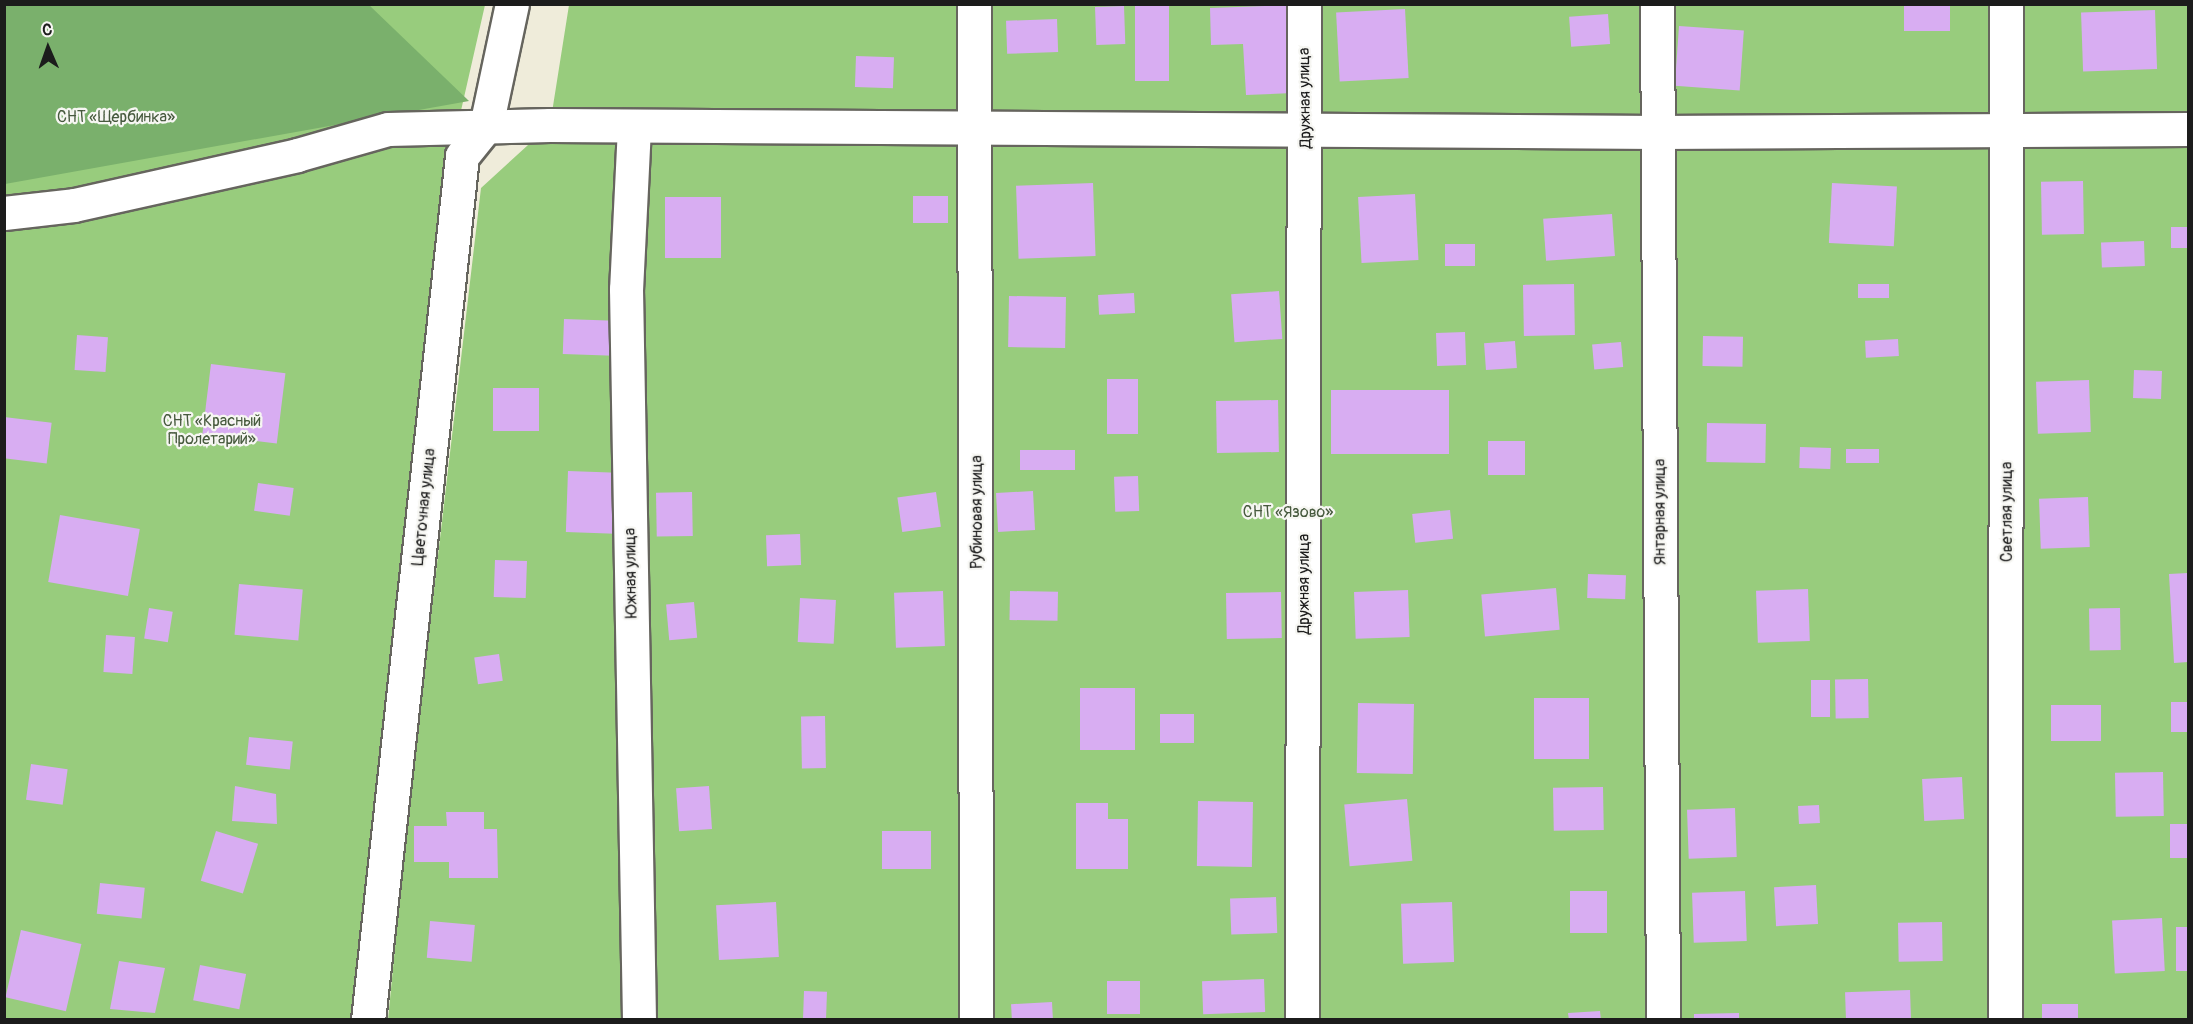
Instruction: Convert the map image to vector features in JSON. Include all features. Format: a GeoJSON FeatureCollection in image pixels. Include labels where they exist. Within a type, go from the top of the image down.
{"type":"FeatureCollection","features":[{"type":"Feature","properties":{"kind":"street","name":"Цветочная улица"},"geometry":{"type":"LineString","coordinates":[[368,1020],[462,156],[486,126],[512,4]]}},
{"type":"Feature","properties":{"kind":"street","name":"Рубиновая улица"},"geometry":{"type":"LineString","coordinates":[[974,4],[977,127],[976,1020]]}},
{"type":"Feature","properties":{"kind":"street","name":"Дружная улица"},"geometry":{"type":"LineString","coordinates":[[1302,1020],[1304,4]]}},
{"type":"Feature","properties":{"kind":"street","name":"Янтарная улица"},"geometry":{"type":"LineString","coordinates":[[1657,4],[1663,1020]]}},
{"type":"Feature","properties":{"kind":"street","name":"Светлая улица"},"geometry":{"type":"LineString","coordinates":[[2005,1020],[2008,129],[2006,4]]}},
{"type":"Feature","properties":{"kind":"street"},"geometry":{"type":"LineString","coordinates":[[4,213],[74,205],[297,155],[388,129],[486,126],[1305,128],[1658,132],[2188,129]]}},
{"type":"Feature","properties":{"kind":"street","name":"Южная улица"},"geometry":{"type":"LineString","coordinates":[[634,127],[626,288],[639,1020]]}},
{"type":"Feature","properties":{"kind":"green space","name":"СНТ «Красный Пролетарий»"},"geometry":{"type":"Polygon","coordinates":[[[5,5],[485,5],[445,181],[359,1019],[5,1020],[5,5]]]}},
{"type":"Feature","properties":{"kind":"green space","name":"СНТ «Щербинка»"},"geometry":{"type":"Polygon","coordinates":[[[5,5],[369,5],[469,101],[5,184],[5,5]]]}},
{"type":"Feature","properties":{"kind":"green space","name":"СНТ «Язово»"},"geometry":{"type":"Polygon","coordinates":[[[569,5],[2188,5],[2188,1019],[388,1020],[408,812],[481,188],[550,125],[569,5]]]}},
{"type":"Feature","properties":{"kind":"building"},"geometry":{"type":"Polygon","coordinates":[[[1135,4],[1169,4],[1169,81],[1135,81],[1135,4]]]}},
{"type":"Feature","properties":{"kind":"building"},"geometry":{"type":"Polygon","coordinates":[[[1904,4],[1950,4],[1950,31],[1904,31],[1904,4]]]}},
{"type":"Feature","properties":{"kind":"building"},"geometry":{"type":"Polygon","coordinates":[[[1289,5],[1293,93],[1246,95],[1243,44],[1211,45],[1210,8],[1289,5]]]}},
{"type":"Feature","properties":{"kind":"building"},"geometry":{"type":"Polygon","coordinates":[[[1124,6],[1125,44],[1096,45],[1095,7],[1124,6]]]}},
{"type":"Feature","properties":{"kind":"building"},"geometry":{"type":"Polygon","coordinates":[[[1405,9],[1409,78],[1340,82],[1336,13],[1405,9]]]}},
{"type":"Feature","properties":{"kind":"building"},"geometry":{"type":"Polygon","coordinates":[[[2155,10],[2157,69],[2083,72],[2081,13],[2155,10]]]}},
{"type":"Feature","properties":{"kind":"building"},"geometry":{"type":"Polygon","coordinates":[[[1608,14],[1610,44],[1571,47],[1569,17],[1608,14]]]}},
{"type":"Feature","properties":{"kind":"building"},"geometry":{"type":"Polygon","coordinates":[[[1057,19],[1058,52],[1007,54],[1006,21],[1057,19]]]}},
{"type":"Feature","properties":{"kind":"building"},"geometry":{"type":"Polygon","coordinates":[[[1679,26],[1744,31],[1740,90],[1675,86],[1679,26]]]}},
{"type":"Feature","properties":{"kind":"building"},"geometry":{"type":"Polygon","coordinates":[[[856,56],[894,57],[893,88],[855,87],[856,56]]]}},
{"type":"Feature","properties":{"kind":"building"},"geometry":{"type":"Polygon","coordinates":[[[2083,181],[2084,234],[2042,235],[2041,182],[2083,181]]]}},
{"type":"Feature","properties":{"kind":"building"},"geometry":{"type":"Polygon","coordinates":[[[1093,183],[1096,256],[1019,259],[1016,186],[1093,183]]]}},
{"type":"Feature","properties":{"kind":"building"},"geometry":{"type":"Polygon","coordinates":[[[1832,183],[1897,186],[1894,246],[1829,243],[1832,183]]]}},
{"type":"Feature","properties":{"kind":"building"},"geometry":{"type":"Polygon","coordinates":[[[1415,194],[1418,260],[1362,263],[1358,197],[1415,194]]]}},
{"type":"Feature","properties":{"kind":"building"},"geometry":{"type":"Polygon","coordinates":[[[913,196],[948,196],[948,223],[913,223],[913,196]]]}},
{"type":"Feature","properties":{"kind":"building"},"geometry":{"type":"Polygon","coordinates":[[[665,197],[721,197],[721,258],[665,258],[665,197]]]}},
{"type":"Feature","properties":{"kind":"building"},"geometry":{"type":"Polygon","coordinates":[[[1612,214],[1615,256],[1546,261],[1543,219],[1612,214]]]}},
{"type":"Feature","properties":{"kind":"building"},"geometry":{"type":"Polygon","coordinates":[[[2171,227],[2188,227],[2188,248],[2171,248],[2171,227]]]}},
{"type":"Feature","properties":{"kind":"building"},"geometry":{"type":"Polygon","coordinates":[[[2144,241],[2145,266],[2102,267],[2101,243],[2144,241]]]}},
{"type":"Feature","properties":{"kind":"building"},"geometry":{"type":"Polygon","coordinates":[[[1445,244],[1475,244],[1475,266],[1445,266],[1445,244]]]}},
{"type":"Feature","properties":{"kind":"building"},"geometry":{"type":"Polygon","coordinates":[[[1574,284],[1575,335],[1524,336],[1523,285],[1574,284]]]}},
{"type":"Feature","properties":{"kind":"building"},"geometry":{"type":"Polygon","coordinates":[[[1858,284],[1889,284],[1889,298],[1858,298],[1858,284]]]}},
{"type":"Feature","properties":{"kind":"building"},"geometry":{"type":"Polygon","coordinates":[[[1279,291],[1282,339],[1234,342],[1231,294],[1279,291]]]}},
{"type":"Feature","properties":{"kind":"building"},"geometry":{"type":"Polygon","coordinates":[[[1134,293],[1135,313],[1099,315],[1098,295],[1134,293]]]}},
{"type":"Feature","properties":{"kind":"building"},"geometry":{"type":"Polygon","coordinates":[[[1009,296],[1066,297],[1065,348],[1008,347],[1009,296]]]}},
{"type":"Feature","properties":{"kind":"building"},"geometry":{"type":"Polygon","coordinates":[[[564,319],[615,321],[614,356],[563,354],[564,319]]]}},
{"type":"Feature","properties":{"kind":"building"},"geometry":{"type":"Polygon","coordinates":[[[1465,332],[1466,365],[1437,366],[1436,333],[1465,332]]]}},
{"type":"Feature","properties":{"kind":"building"},"geometry":{"type":"Polygon","coordinates":[[[77,335],[108,337],[105,372],[75,370],[77,335]]]}},
{"type":"Feature","properties":{"kind":"building"},"geometry":{"type":"Polygon","coordinates":[[[1703,336],[1743,337],[1742,367],[1702,366],[1703,336]]]}},
{"type":"Feature","properties":{"kind":"building"},"geometry":{"type":"Polygon","coordinates":[[[1898,339],[1899,356],[1866,358],[1865,341],[1898,339]]]}},
{"type":"Feature","properties":{"kind":"building"},"geometry":{"type":"Polygon","coordinates":[[[1515,341],[1517,368],[1486,370],[1484,343],[1515,341]]]}},
{"type":"Feature","properties":{"kind":"building"},"geometry":{"type":"Polygon","coordinates":[[[1621,342],[1623,367],[1594,369],[1592,345],[1621,342]]]}},
{"type":"Feature","properties":{"kind":"building"},"geometry":{"type":"Polygon","coordinates":[[[211,364],[285,373],[277,444],[202,434],[211,364]]]}},
{"type":"Feature","properties":{"kind":"building"},"geometry":{"type":"Polygon","coordinates":[[[2134,370],[2162,371],[2161,399],[2133,398],[2134,370]]]}},
{"type":"Feature","properties":{"kind":"building"},"geometry":{"type":"Polygon","coordinates":[[[1107,379],[1138,379],[1138,434],[1107,434],[1107,379]]]}},
{"type":"Feature","properties":{"kind":"building"},"geometry":{"type":"Polygon","coordinates":[[[2089,380],[2091,432],[2038,434],[2036,382],[2089,380]]]}},
{"type":"Feature","properties":{"kind":"building"},"geometry":{"type":"Polygon","coordinates":[[[493,388],[539,388],[539,431],[493,431],[493,388]]]}},
{"type":"Feature","properties":{"kind":"building"},"geometry":{"type":"Polygon","coordinates":[[[1331,390],[1449,390],[1449,454],[1331,454],[1331,390]]]}},
{"type":"Feature","properties":{"kind":"building"},"geometry":{"type":"Polygon","coordinates":[[[1278,400],[1279,452],[1217,453],[1216,401],[1278,400]]]}},
{"type":"Feature","properties":{"kind":"building"},"geometry":{"type":"Polygon","coordinates":[[[4,417],[52,423],[47,464],[4,458],[4,417]]]}},
{"type":"Feature","properties":{"kind":"building"},"geometry":{"type":"Polygon","coordinates":[[[1707,423],[1766,424],[1765,463],[1706,462],[1707,423]]]}},
{"type":"Feature","properties":{"kind":"building"},"geometry":{"type":"Polygon","coordinates":[[[1488,441],[1525,441],[1525,475],[1488,475],[1488,441]]]}},
{"type":"Feature","properties":{"kind":"building"},"geometry":{"type":"Polygon","coordinates":[[[1800,447],[1831,448],[1830,469],[1799,468],[1800,447]]]}},
{"type":"Feature","properties":{"kind":"building"},"geometry":{"type":"Polygon","coordinates":[[[1846,449],[1879,449],[1879,463],[1846,463],[1846,449]]]}},
{"type":"Feature","properties":{"kind":"building"},"geometry":{"type":"Polygon","coordinates":[[[1020,450],[1075,450],[1075,470],[1020,470],[1020,450]]]}},
{"type":"Feature","properties":{"kind":"building"},"geometry":{"type":"Polygon","coordinates":[[[568,471],[617,473],[615,534],[566,532],[568,471]]]}},
{"type":"Feature","properties":{"kind":"building"},"geometry":{"type":"Polygon","coordinates":[[[1138,476],[1139,511],[1115,512],[1114,477],[1138,476]]]}},
{"type":"Feature","properties":{"kind":"building"},"geometry":{"type":"Polygon","coordinates":[[[258,483],[294,488],[290,516],[254,511],[258,483]]]}},
{"type":"Feature","properties":{"kind":"building"},"geometry":{"type":"Polygon","coordinates":[[[1033,491],[1035,530],[998,532],[996,493],[1033,491]]]}},
{"type":"Feature","properties":{"kind":"building"},"geometry":{"type":"Polygon","coordinates":[[[692,492],[693,536],[657,537],[656,493],[692,492]]]}},
{"type":"Feature","properties":{"kind":"building"},"geometry":{"type":"Polygon","coordinates":[[[936,492],[941,527],[902,532],[897,497],[936,492]]]}},
{"type":"Feature","properties":{"kind":"building"},"geometry":{"type":"Polygon","coordinates":[[[2088,497],[2090,547],[2041,549],[2039,499],[2088,497]]]}},
{"type":"Feature","properties":{"kind":"building"},"geometry":{"type":"Polygon","coordinates":[[[1450,510],[1453,539],[1415,543],[1412,514],[1450,510]]]}},
{"type":"Feature","properties":{"kind":"building"},"geometry":{"type":"Polygon","coordinates":[[[60,515],[140,529],[128,596],[48,582],[60,515]]]}},
{"type":"Feature","properties":{"kind":"building"},"geometry":{"type":"Polygon","coordinates":[[[800,534],[801,565],[767,566],[766,535],[800,534]]]}},
{"type":"Feature","properties":{"kind":"building"},"geometry":{"type":"Polygon","coordinates":[[[495,560],[527,561],[526,598],[494,597],[495,560]]]}},
{"type":"Feature","properties":{"kind":"building"},"geometry":{"type":"Polygon","coordinates":[[[2188,573],[2188,662],[2174,663],[2169,574],[2188,573]]]}},
{"type":"Feature","properties":{"kind":"building"},"geometry":{"type":"Polygon","coordinates":[[[1588,574],[1626,575],[1625,599],[1587,598],[1588,574]]]}},
{"type":"Feature","properties":{"kind":"building"},"geometry":{"type":"Polygon","coordinates":[[[239,584],[303,590],[298,640],[235,635],[239,584]]]}},
{"type":"Feature","properties":{"kind":"building"},"geometry":{"type":"Polygon","coordinates":[[[1556,588],[1560,630],[1485,636],[1481,595],[1556,588]]]}},
{"type":"Feature","properties":{"kind":"building"},"geometry":{"type":"Polygon","coordinates":[[[1808,589],[1810,641],[1758,643],[1756,591],[1808,589]]]}},
{"type":"Feature","properties":{"kind":"building"},"geometry":{"type":"Polygon","coordinates":[[[1408,590],[1410,637],[1356,639],[1354,592],[1408,590]]]}},
{"type":"Feature","properties":{"kind":"building"},"geometry":{"type":"Polygon","coordinates":[[[943,591],[945,646],[896,648],[894,593],[943,591]]]}},
{"type":"Feature","properties":{"kind":"building"},"geometry":{"type":"Polygon","coordinates":[[[1010,591],[1058,592],[1057,621],[1009,620],[1010,591]]]}},
{"type":"Feature","properties":{"kind":"building"},"geometry":{"type":"Polygon","coordinates":[[[1281,592],[1282,638],[1227,639],[1226,593],[1281,592]]]}},
{"type":"Feature","properties":{"kind":"building"},"geometry":{"type":"Polygon","coordinates":[[[800,598],[836,600],[834,644],[798,642],[800,598]]]}},
{"type":"Feature","properties":{"kind":"building"},"geometry":{"type":"Polygon","coordinates":[[[694,602],[697,638],[669,640],[666,604],[694,602]]]}},
{"type":"Feature","properties":{"kind":"building"},"geometry":{"type":"Polygon","coordinates":[[[149,608],[173,612],[168,642],[144,639],[149,608]]]}},
{"type":"Feature","properties":{"kind":"building"},"geometry":{"type":"Polygon","coordinates":[[[2120,608],[2121,650],[2090,651],[2089,609],[2120,608]]]}},
{"type":"Feature","properties":{"kind":"building"},"geometry":{"type":"Polygon","coordinates":[[[106,635],[135,637],[132,674],[103,672],[106,635]]]}},
{"type":"Feature","properties":{"kind":"building"},"geometry":{"type":"Polygon","coordinates":[[[499,654],[503,681],[478,684],[474,657],[499,654]]]}},
{"type":"Feature","properties":{"kind":"building"},"geometry":{"type":"Polygon","coordinates":[[[1868,679],[1869,718],[1836,719],[1835,680],[1868,679]]]}},
{"type":"Feature","properties":{"kind":"building"},"geometry":{"type":"Polygon","coordinates":[[[1811,680],[1830,680],[1830,717],[1811,717],[1811,680]]]}},
{"type":"Feature","properties":{"kind":"building"},"geometry":{"type":"Polygon","coordinates":[[[1080,688],[1135,688],[1135,750],[1080,750],[1080,688]]]}},
{"type":"Feature","properties":{"kind":"building"},"geometry":{"type":"Polygon","coordinates":[[[1534,698],[1589,698],[1589,759],[1534,759],[1534,698]]]}},
{"type":"Feature","properties":{"kind":"building"},"geometry":{"type":"Polygon","coordinates":[[[2171,702],[2188,702],[2188,732],[2171,732],[2171,702]]]}},
{"type":"Feature","properties":{"kind":"building"},"geometry":{"type":"Polygon","coordinates":[[[1358,703],[1414,704],[1413,774],[1357,773],[1358,703]]]}},
{"type":"Feature","properties":{"kind":"building"},"geometry":{"type":"Polygon","coordinates":[[[2051,705],[2101,705],[2101,741],[2051,741],[2051,705]]]}},
{"type":"Feature","properties":{"kind":"building"},"geometry":{"type":"Polygon","coordinates":[[[1160,714],[1194,714],[1194,743],[1160,743],[1160,714]]]}},
{"type":"Feature","properties":{"kind":"building"},"geometry":{"type":"Polygon","coordinates":[[[801,716],[825,716],[826,768],[802,768],[801,716]]]}},
{"type":"Feature","properties":{"kind":"building"},"geometry":{"type":"Polygon","coordinates":[[[249,737],[293,742],[290,769],[246,765],[249,737]]]}},
{"type":"Feature","properties":{"kind":"building"},"geometry":{"type":"Polygon","coordinates":[[[31,764],[68,769],[63,805],[26,800],[31,764]]]}},
{"type":"Feature","properties":{"kind":"building"},"geometry":{"type":"Polygon","coordinates":[[[2163,772],[2164,816],[2116,817],[2115,773],[2163,772]]]}},
{"type":"Feature","properties":{"kind":"building"},"geometry":{"type":"Polygon","coordinates":[[[1962,777],[1964,819],[1924,821],[1922,779],[1962,777]]]}},
{"type":"Feature","properties":{"kind":"building"},"geometry":{"type":"Polygon","coordinates":[[[235,786],[276,794],[277,824],[232,821],[235,786]]]}},
{"type":"Feature","properties":{"kind":"building"},"geometry":{"type":"Polygon","coordinates":[[[709,786],[712,829],[679,831],[676,788],[709,786]]]}},
{"type":"Feature","properties":{"kind":"building"},"geometry":{"type":"Polygon","coordinates":[[[1603,787],[1604,830],[1554,831],[1553,788],[1603,787]]]}},
{"type":"Feature","properties":{"kind":"building"},"geometry":{"type":"Polygon","coordinates":[[[1407,799],[1412,861],[1350,866],[1344,804],[1407,799]]]}},
{"type":"Feature","properties":{"kind":"building"},"geometry":{"type":"Polygon","coordinates":[[[1198,801],[1253,802],[1252,867],[1197,866],[1198,801]]]}},
{"type":"Feature","properties":{"kind":"building"},"geometry":{"type":"Polygon","coordinates":[[[1076,803],[1108,803],[1108,819],[1128,819],[1128,869],[1076,869],[1076,803]]]}},
{"type":"Feature","properties":{"kind":"building"},"geometry":{"type":"Polygon","coordinates":[[[1819,805],[1820,823],[1799,824],[1798,806],[1819,805]]]}},
{"type":"Feature","properties":{"kind":"building"},"geometry":{"type":"Polygon","coordinates":[[[1735,808],[1737,857],[1689,859],[1687,810],[1735,808]]]}},
{"type":"Feature","properties":{"kind":"building"},"geometry":{"type":"Polygon","coordinates":[[[446,812],[484,812],[484,829],[497,829],[498,878],[449,878],[449,862],[414,862],[414,826],[447,826],[446,812]]]}},
{"type":"Feature","properties":{"kind":"building"},"geometry":{"type":"Polygon","coordinates":[[[2170,824],[2188,824],[2188,858],[2170,858],[2170,824]]]}},
{"type":"Feature","properties":{"kind":"building"},"geometry":{"type":"Polygon","coordinates":[[[216,831],[258,844],[243,894],[201,881],[216,831]]]}},
{"type":"Feature","properties":{"kind":"building"},"geometry":{"type":"Polygon","coordinates":[[[882,831],[931,831],[931,869],[882,869],[882,831]]]}},
{"type":"Feature","properties":{"kind":"building"},"geometry":{"type":"Polygon","coordinates":[[[100,883],[145,888],[142,919],[97,914],[100,883]]]}},
{"type":"Feature","properties":{"kind":"building"},"geometry":{"type":"Polygon","coordinates":[[[1816,885],[1818,924],[1776,926],[1774,887],[1816,885]]]}},
{"type":"Feature","properties":{"kind":"building"},"geometry":{"type":"Polygon","coordinates":[[[1570,891],[1607,891],[1607,933],[1570,933],[1570,891]]]}},
{"type":"Feature","properties":{"kind":"building"},"geometry":{"type":"Polygon","coordinates":[[[1745,891],[1747,941],[1694,943],[1692,893],[1745,891]]]}},
{"type":"Feature","properties":{"kind":"building"},"geometry":{"type":"Polygon","coordinates":[[[1276,897],[1277,933],[1231,935],[1230,899],[1276,897]]]}},
{"type":"Feature","properties":{"kind":"building"},"geometry":{"type":"Polygon","coordinates":[[[776,902],[779,957],[719,960],[716,905],[776,902]]]}},
{"type":"Feature","properties":{"kind":"building"},"geometry":{"type":"Polygon","coordinates":[[[1452,902],[1454,962],[1403,964],[1401,904],[1452,902]]]}},
{"type":"Feature","properties":{"kind":"building"},"geometry":{"type":"Polygon","coordinates":[[[2162,918],[2165,971],[2115,974],[2112,921],[2162,918]]]}},
{"type":"Feature","properties":{"kind":"building"},"geometry":{"type":"Polygon","coordinates":[[[430,921],[475,925],[472,962],[427,958],[430,921]]]}},
{"type":"Feature","properties":{"kind":"building"},"geometry":{"type":"Polygon","coordinates":[[[1942,922],[1943,961],[1899,962],[1898,923],[1942,922]]]}},
{"type":"Feature","properties":{"kind":"building"},"geometry":{"type":"Polygon","coordinates":[[[2176,927],[2188,927],[2188,971],[2176,971],[2176,927]]]}},
{"type":"Feature","properties":{"kind":"building"},"geometry":{"type":"Polygon","coordinates":[[[21,930],[81,944],[66,1011],[5,997],[21,930]]]}},
{"type":"Feature","properties":{"kind":"building"},"geometry":{"type":"Polygon","coordinates":[[[119,961],[165,968],[155,1013],[110,1009],[119,961]]]}},
{"type":"Feature","properties":{"kind":"building"},"geometry":{"type":"Polygon","coordinates":[[[200,965],[246,974],[239,1009],[193,1000],[200,965]]]}},
{"type":"Feature","properties":{"kind":"building"},"geometry":{"type":"Polygon","coordinates":[[[1264,979],[1265,1012],[1203,1014],[1202,981],[1264,979]]]}},
{"type":"Feature","properties":{"kind":"building"},"geometry":{"type":"Polygon","coordinates":[[[1107,981],[1140,981],[1140,1014],[1107,1014],[1107,981]]]}},
{"type":"Feature","properties":{"kind":"building"},"geometry":{"type":"Polygon","coordinates":[[[1910,990],[1911,1020],[1846,1020],[1845,992],[1910,990]]]}},
{"type":"Feature","properties":{"kind":"building"},"geometry":{"type":"Polygon","coordinates":[[[804,991],[827,992],[826,1020],[803,1020],[804,991]]]}},
{"type":"Feature","properties":{"kind":"building"},"geometry":{"type":"Polygon","coordinates":[[[1052,1002],[1053,1020],[1012,1020],[1011,1004],[1052,1002]]]}},
{"type":"Feature","properties":{"kind":"building"},"geometry":{"type":"Polygon","coordinates":[[[2042,1004],[2078,1004],[2078,1020],[2042,1020],[2042,1004]]]}},
{"type":"Feature","properties":{"kind":"building"},"geometry":{"type":"Polygon","coordinates":[[[1600,1011],[1601,1020],[1569,1020],[1568,1013],[1600,1011]]]}},
{"type":"Feature","properties":{"kind":"building"},"geometry":{"type":"Polygon","coordinates":[[[1739,1013],[1739,1020],[1694,1020],[1694,1014],[1739,1013]]]}}]}
